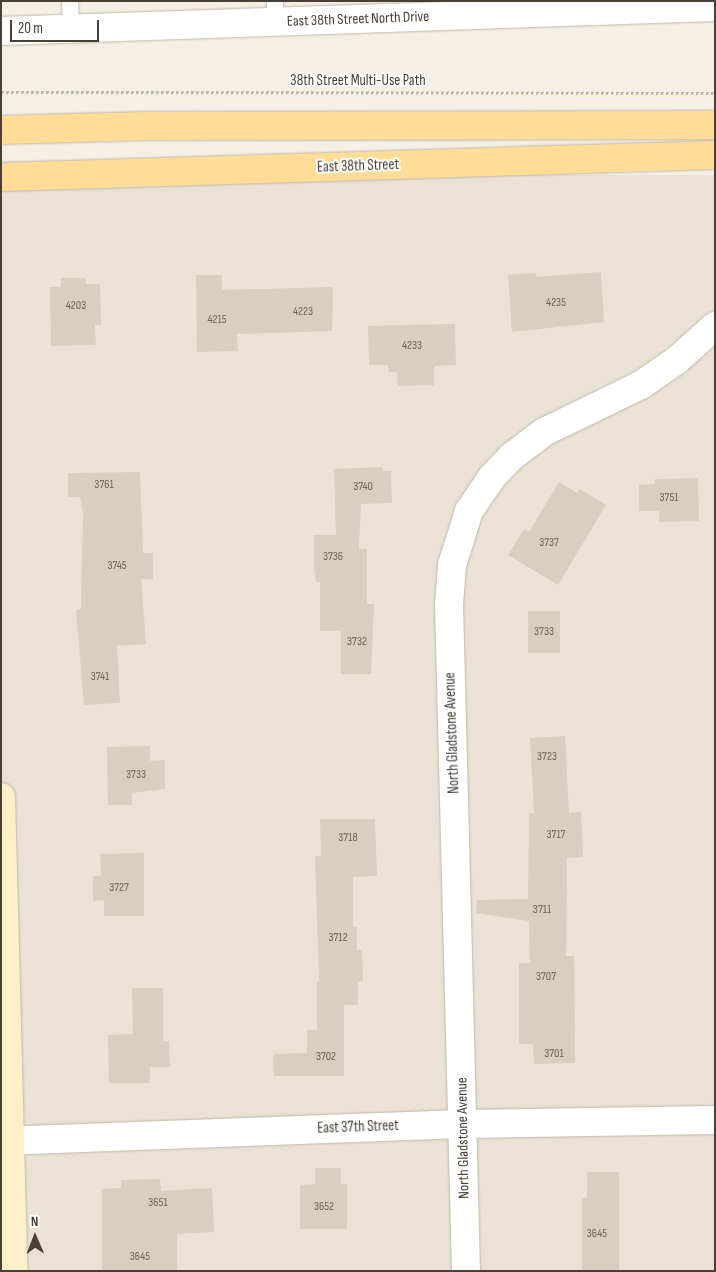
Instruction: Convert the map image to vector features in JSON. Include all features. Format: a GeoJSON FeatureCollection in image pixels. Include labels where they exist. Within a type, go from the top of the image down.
{"type":"FeatureCollection","features":[{"type":"Feature","properties":{"kind":"main road"},"geometry":{"type":"LineString","coordinates":[[1,130],[146,126],[715,125]]}},
{"type":"Feature","properties":{"kind":"main road","name":"East 38th Street"},"geometry":{"type":"LineString","coordinates":[[1,177],[715,155]]}},
{"type":"Feature","properties":{"kind":"street","name":"East 38th Street North Drive"},"geometry":{"type":"LineString","coordinates":[[1,31],[72,28],[275,11],[715,7]]}},
{"type":"Feature","properties":{"kind":"street","name":"North Gladstone Avenue"},"geometry":{"type":"LineString","coordinates":[[466,1271],[449,605],[452,565],[459,538],[470,511],[488,483],[521,448],[556,426],[641,385],[677,360],[715,326]]}},
{"type":"Feature","properties":{"kind":"street"},"geometry":{"type":"LineString","coordinates":[[1,797],[6,1140],[13,1271]]}},
{"type":"Feature","properties":{"kind":"street","name":"East 37th Street"},"geometry":{"type":"LineString","coordinates":[[6,1140],[462,1124],[715,1120]]}},
{"type":"Feature","properties":{"kind":"lane"},"geometry":{"type":"LineString","coordinates":[[70,1],[72,28]]}},
{"type":"Feature","properties":{"kind":"path","name":"38th Street Multi-Use Path"},"geometry":{"type":"LineString","coordinates":[[1,92],[715,93]]}},
{"type":"Feature","properties":{"kind":"shaded area"},"geometry":{"type":"Polygon","coordinates":[[[1,175],[715,175],[715,1271],[1,1271],[1,175]]]}},
{"type":"Feature","properties":{"kind":"building"},"geometry":{"type":"Polygon","coordinates":[[[601,272],[604,322],[512,332],[508,275],[536,273],[536,277],[601,272]]]}},
{"type":"Feature","properties":{"kind":"building"},"geometry":{"type":"Polygon","coordinates":[[[196,275],[222,275],[222,290],[333,287],[332,331],[237,334],[238,351],[197,352],[196,275]]]}},
{"type":"Feature","properties":{"kind":"building"},"geometry":{"type":"Polygon","coordinates":[[[61,278],[86,278],[86,284],[100,284],[101,325],[95,325],[96,345],[51,346],[50,287],[61,287],[61,278]]]}},
{"type":"Feature","properties":{"kind":"building"},"geometry":{"type":"Polygon","coordinates":[[[455,324],[456,365],[434,366],[434,385],[398,386],[397,372],[389,372],[388,365],[369,365],[368,326],[455,324]]]}},
{"type":"Feature","properties":{"kind":"building"},"geometry":{"type":"Polygon","coordinates":[[[383,467],[383,471],[391,471],[392,503],[361,504],[359,549],[367,549],[367,604],[374,604],[371,674],[341,674],[341,631],[320,631],[320,582],[316,582],[314,569],[314,535],[336,535],[334,469],[383,467]]]}},
{"type":"Feature","properties":{"kind":"building"},"geometry":{"type":"Polygon","coordinates":[[[140,472],[143,553],[153,553],[153,579],[141,579],[146,644],[117,646],[120,703],[84,705],[76,610],[81,609],[83,513],[80,497],[68,497],[68,473],[140,472]]]}},
{"type":"Feature","properties":{"kind":"building"},"geometry":{"type":"Polygon","coordinates":[[[698,478],[699,521],[659,522],[659,511],[639,511],[639,485],[655,484],[655,479],[698,478]]]}},
{"type":"Feature","properties":{"kind":"building"},"geometry":{"type":"Polygon","coordinates":[[[559,482],[577,493],[580,489],[606,505],[558,585],[508,555],[524,529],[529,532],[559,482]]]}},
{"type":"Feature","properties":{"kind":"building"},"geometry":{"type":"Polygon","coordinates":[[[528,611],[560,611],[560,653],[528,653],[528,611]]]}},
{"type":"Feature","properties":{"kind":"building"},"geometry":{"type":"Polygon","coordinates":[[[565,736],[569,813],[581,812],[583,857],[567,858],[566,956],[574,956],[575,1063],[534,1064],[533,1044],[519,1044],[519,963],[530,963],[529,921],[476,913],[477,900],[528,899],[529,813],[534,813],[530,738],[565,736]]]}},
{"type":"Feature","properties":{"kind":"building"},"geometry":{"type":"Polygon","coordinates":[[[150,746],[150,761],[165,760],[165,789],[132,793],[132,805],[108,805],[107,747],[150,746]]]}},
{"type":"Feature","properties":{"kind":"building"},"geometry":{"type":"Polygon","coordinates":[[[320,819],[375,819],[377,876],[353,877],[353,927],[357,927],[357,950],[362,950],[363,981],[358,982],[358,1005],[344,1005],[344,1076],[274,1076],[273,1054],[307,1053],[307,1030],[317,1030],[317,981],[319,981],[315,856],[321,856],[320,819]]]}},
{"type":"Feature","properties":{"kind":"building"},"geometry":{"type":"Polygon","coordinates":[[[144,853],[144,916],[104,916],[104,900],[93,901],[93,876],[101,876],[100,854],[144,853]]]}},
{"type":"Feature","properties":{"kind":"building"},"geometry":{"type":"Polygon","coordinates":[[[132,988],[163,988],[163,1041],[169,1041],[170,1067],[150,1067],[150,1083],[109,1083],[108,1035],[133,1034],[132,988]]]}},
{"type":"Feature","properties":{"kind":"building"},"geometry":{"type":"Polygon","coordinates":[[[315,1168],[341,1168],[341,1184],[347,1184],[347,1229],[300,1229],[300,1185],[315,1184],[315,1168]]]}},
{"type":"Feature","properties":{"kind":"building"},"geometry":{"type":"Polygon","coordinates":[[[587,1172],[619,1172],[619,1271],[582,1271],[582,1198],[587,1198],[587,1172]]]}},
{"type":"Feature","properties":{"kind":"building"},"geometry":{"type":"Polygon","coordinates":[[[160,1179],[161,1191],[212,1188],[214,1232],[177,1234],[177,1271],[102,1271],[102,1189],[121,1188],[121,1180],[160,1179]]]}}]}
